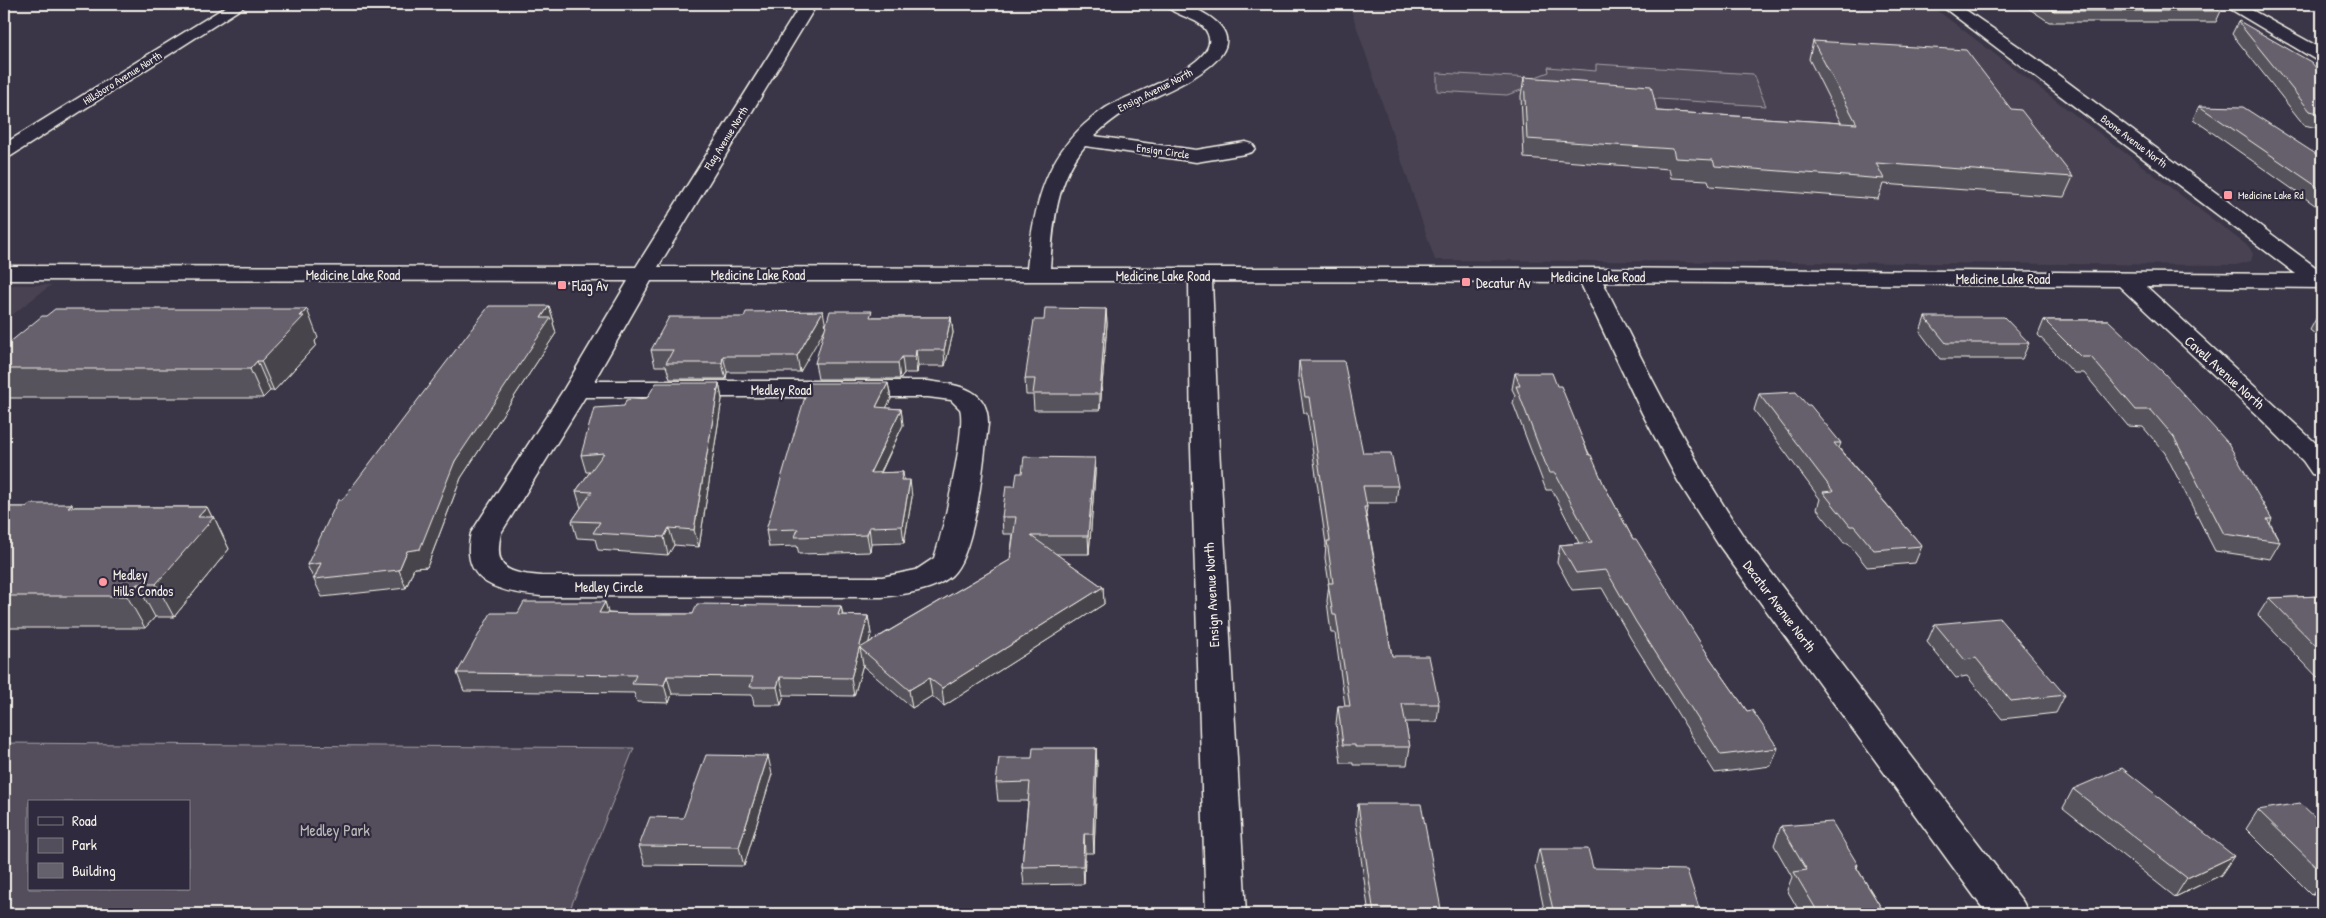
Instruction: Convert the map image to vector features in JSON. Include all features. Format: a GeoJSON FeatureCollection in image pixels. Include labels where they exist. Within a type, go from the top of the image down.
{"type":"FeatureCollection","features":[{"type":"Feature","properties":{"kind":"street","name":"Hillsboro Avenue North"},"geometry":{"type":"LineString","coordinates":[[4,152],[240,4]]}},
{"type":"Feature","properties":{"kind":"street","name":"Flag Avenue North"},"geometry":{"type":"LineString","coordinates":[[644,274],[809,4]]}},
{"type":"Feature","properties":{"kind":"street","name":"Ensign Avenue North"},"geometry":{"type":"LineString","coordinates":[[1038,276],[1048,206],[1058,172],[1080,140],[1118,108],[1190,74],[1208,61],[1217,49],[1218,40],[1213,29],[1204,19],[1173,4]]}},
{"type":"Feature","properties":{"kind":"street","name":"Boone Avenue North"},"geometry":{"type":"LineString","coordinates":[[1947,4],[2021,56],[2321,281]]}},
{"type":"Feature","properties":{"kind":"street"},"geometry":{"type":"LineString","coordinates":[[2230,4],[2322,56]]}},
{"type":"Feature","properties":{"kind":"street","name":"Ensign Circle"},"geometry":{"type":"LineString","coordinates":[[1080,140],[1196,156],[1245,148]]}},
{"type":"Feature","properties":{"kind":"street","name":"Medicine Lake Road"},"geometry":{"type":"LineString","coordinates":[[4,272],[1588,276],[2321,281]]}},
{"type":"Feature","properties":{"kind":"street","name":"Medley Circle"},"geometry":{"type":"LineString","coordinates":[[644,274],[577,389],[486,532],[482,554],[491,571],[511,583],[550,586],[863,587],[907,584],[932,575],[948,561],[954,545],[971,445]]}},
{"type":"Feature","properties":{"kind":"street","name":"Ensign Avenue North"},"geometry":{"type":"LineString","coordinates":[[1200,275],[1205,457],[1226,914]]}},
{"type":"Feature","properties":{"kind":"street","name":"Decatur Avenue North"},"geometry":{"type":"LineString","coordinates":[[1588,276],[1655,413],[1702,497],[1733,544],[2009,914]]}},
{"type":"Feature","properties":{"kind":"street","name":"Cavell Avenue North"},"geometry":{"type":"LineString","coordinates":[[2125,279],[2271,414],[2313,455],[2322,468]]}},
{"type":"Feature","properties":{"kind":"street","name":"Medley Road"},"geometry":{"type":"LineString","coordinates":[[577,389],[928,389],[952,392],[968,400],[975,413],[971,445]]}},
{"type":"Feature","properties":{"kind":"shaded area"},"geometry":{"type":"Polygon","coordinates":[[[1349,4],[1925,4],[1942,14],[2249,247],[2253,254],[2251,261],[2236,265],[1435,260],[1349,4]]]}},
{"type":"Feature","properties":{"kind":"shaded area"},"geometry":{"type":"Polygon","coordinates":[[[4,285],[51,285],[4,321],[4,285]]]}},
{"type":"Feature","properties":{"kind":"green space"},"geometry":{"type":"Polygon","coordinates":[[[1596,64],[1753,74],[1766,106],[1521,90],[1507,95],[1437,91],[1437,73],[1533,78],[1549,72],[1548,67],[1596,71],[1596,64]]]}},
{"type":"Feature","properties":{"kind":"green space","name":"Medley Park"},"geometry":{"type":"Polygon","coordinates":[[[4,743],[634,748],[568,914],[4,914],[4,743]]]}},
{"type":"Feature","properties":{"kind":"building"},"geometry":{"type":"Polygon","coordinates":[[[2043,4],[2209,4],[2221,11],[2054,11],[2043,4]]]}},
{"type":"Feature","properties":{"kind":"building"},"geometry":{"type":"Polygon","coordinates":[[[2239,21],[2311,62],[2322,75],[2322,114],[2310,111],[2239,21]]]}},
{"type":"Feature","properties":{"kind":"building"},"geometry":{"type":"Polygon","coordinates":[[[1813,41],[1966,50],[2011,109],[2021,110],[2073,177],[1876,163],[1884,179],[1715,166],[1713,160],[1675,158],[1673,149],[1527,139],[1524,77],[1651,86],[1657,111],[1857,124],[1813,41]]]}},
{"type":"Feature","properties":{"kind":"building"},"geometry":{"type":"Polygon","coordinates":[[[2199,106],[2243,107],[2322,158],[2322,190],[2199,106]]]}},
{"type":"Feature","properties":{"kind":"building"},"geometry":{"type":"Polygon","coordinates":[[[489,306],[549,306],[541,318],[551,318],[455,461],[420,549],[407,551],[399,570],[314,579],[321,563],[307,565],[338,500],[342,500],[489,306]]]}},
{"type":"Feature","properties":{"kind":"building"},"geometry":{"type":"Polygon","coordinates":[[[1045,308],[1106,309],[1100,394],[1033,394],[1035,379],[1025,379],[1034,320],[1044,320],[1045,308]]]}},
{"type":"Feature","properties":{"kind":"building"},"geometry":{"type":"Polygon","coordinates":[[[55,309],[307,309],[300,316],[304,316],[261,361],[257,361],[250,369],[4,369],[4,347],[42,316],[46,316],[55,309]]]}},
{"type":"Feature","properties":{"kind":"building"},"geometry":{"type":"Polygon","coordinates":[[[823,311],[797,356],[723,356],[722,363],[666,363],[673,350],[651,350],[669,317],[744,317],[746,312],[823,311]]]}},
{"type":"Feature","properties":{"kind":"building"},"geometry":{"type":"Polygon","coordinates":[[[830,311],[872,311],[870,317],[951,317],[944,350],[916,350],[915,357],[902,357],[898,363],[815,363],[830,311]]]}},
{"type":"Feature","properties":{"kind":"building"},"geometry":{"type":"Polygon","coordinates":[[[1925,317],[2004,317],[2029,343],[1946,343],[1925,317]]]}},
{"type":"Feature","properties":{"kind":"building"},"geometry":{"type":"Polygon","coordinates":[[[2044,320],[2108,320],[2164,373],[2228,443],[2272,519],[2267,519],[2280,542],[2224,534],[2174,437],[2151,410],[2136,410],[2091,357],[2081,357],[2044,320]]]}},
{"type":"Feature","properties":{"kind":"building"},"geometry":{"type":"Polygon","coordinates":[[[1299,361],[1344,361],[1363,453],[1391,453],[1398,486],[1363,486],[1367,507],[1364,507],[1392,656],[1429,656],[1439,704],[1402,704],[1410,747],[1355,747],[1355,745],[1343,745],[1338,706],[1350,706],[1336,615],[1333,615],[1328,583],[1333,583],[1327,541],[1330,541],[1309,397],[1305,397],[1299,361]]]}},
{"type":"Feature","properties":{"kind":"building"},"geometry":{"type":"Polygon","coordinates":[[[1515,373],[1552,373],[1557,386],[1561,386],[1589,455],[1591,455],[1604,485],[1633,539],[1636,539],[1710,658],[1747,711],[1752,710],[1778,748],[1721,755],[1636,622],[1606,570],[1576,573],[1560,545],[1592,542],[1555,473],[1549,473],[1516,386],[1520,386],[1515,373]]]}},
{"type":"Feature","properties":{"kind":"building"},"geometry":{"type":"Polygon","coordinates":[[[656,383],[719,383],[694,530],[669,528],[664,537],[593,533],[600,522],[572,521],[592,492],[576,491],[604,453],[581,455],[594,408],[624,406],[626,400],[647,398],[656,383]]]}},
{"type":"Feature","properties":{"kind":"building"},"geometry":{"type":"Polygon","coordinates":[[[809,383],[888,383],[876,407],[901,409],[870,473],[903,472],[901,480],[910,480],[902,526],[869,527],[867,535],[833,536],[795,537],[798,529],[766,530],[809,383]]]}},
{"type":"Feature","properties":{"kind":"building"},"geometry":{"type":"Polygon","coordinates":[[[1796,392],[1807,405],[1810,405],[1841,443],[1834,443],[1922,546],[1874,550],[1854,526],[1850,526],[1823,492],[1833,491],[1759,394],[1796,392]]]}},
{"type":"Feature","properties":{"kind":"building"},"geometry":{"type":"Polygon","coordinates":[[[1024,457],[1095,458],[1088,536],[1031,536],[1103,587],[942,688],[929,678],[909,690],[860,648],[1010,560],[1016,517],[1002,517],[1006,486],[1015,486],[1017,473],[1022,473],[1024,457]]]}},
{"type":"Feature","properties":{"kind":"building"},"geometry":{"type":"Polygon","coordinates":[[[30,504],[72,504],[68,507],[207,507],[198,517],[214,517],[156,584],[137,584],[127,596],[4,596],[4,507],[26,507],[30,504]]]}},
{"type":"Feature","properties":{"kind":"building"},"geometry":{"type":"Polygon","coordinates":[[[2322,596],[2322,652],[2269,598],[2322,596]]]}},
{"type":"Feature","properties":{"kind":"building"},"geometry":{"type":"Polygon","coordinates":[[[524,602],[605,602],[599,613],[632,614],[693,614],[697,604],[841,606],[838,615],[868,616],[851,678],[780,677],[777,687],[750,687],[753,677],[667,676],[664,685],[632,684],[636,675],[457,673],[491,613],[518,613],[524,602]]]}},
{"type":"Feature","properties":{"kind":"building"},"geometry":{"type":"Polygon","coordinates":[[[1999,618],[2065,695],[2011,701],[1976,658],[1965,660],[1935,624],[1999,618]]]}},
{"type":"Feature","properties":{"kind":"building"},"geometry":{"type":"Polygon","coordinates":[[[1033,748],[1096,748],[1093,834],[1084,834],[1083,866],[1022,867],[1030,782],[996,783],[999,758],[1032,758],[1033,748]]]}},
{"type":"Feature","properties":{"kind":"building"},"geometry":{"type":"Polygon","coordinates":[[[706,755],[768,756],[739,847],[639,846],[650,817],[683,818],[706,755]]]}},
{"type":"Feature","properties":{"kind":"building"},"geometry":{"type":"Polygon","coordinates":[[[2122,768],[2234,856],[2187,878],[2073,789],[2122,768]]]}},
{"type":"Feature","properties":{"kind":"building"},"geometry":{"type":"Polygon","coordinates":[[[2300,803],[2318,820],[2322,819],[2322,872],[2258,810],[2300,803]]]}},
{"type":"Feature","properties":{"kind":"building"},"geometry":{"type":"Polygon","coordinates":[[[1358,804],[1421,804],[1442,914],[1374,914],[1358,804]]]}},
{"type":"Feature","properties":{"kind":"building"},"geometry":{"type":"Polygon","coordinates":[[[1832,822],[1858,865],[1855,865],[1885,914],[1819,914],[1794,872],[1807,870],[1781,826],[1832,822]]]}},
{"type":"Feature","properties":{"kind":"building"},"geometry":{"type":"Polygon","coordinates":[[[1539,849],[1588,849],[1593,868],[1687,870],[1701,914],[1554,914],[1539,849]]]}},
{"type":"Feature","properties":{"kind":"place","name":"Medicine Lake Rd"},"geometry":{"type":"Point","coordinates":[2228,195]}},
{"type":"Feature","properties":{"kind":"place","name":"Decatur Av"},"geometry":{"type":"Point","coordinates":[1466,282]}},
{"type":"Feature","properties":{"kind":"place","name":"Flag Av"},"geometry":{"type":"Point","coordinates":[562,285]}},
{"type":"Feature","properties":{"kind":"place","name":"Medley Hills Condos"},"geometry":{"type":"Point","coordinates":[103,582]}}]}
